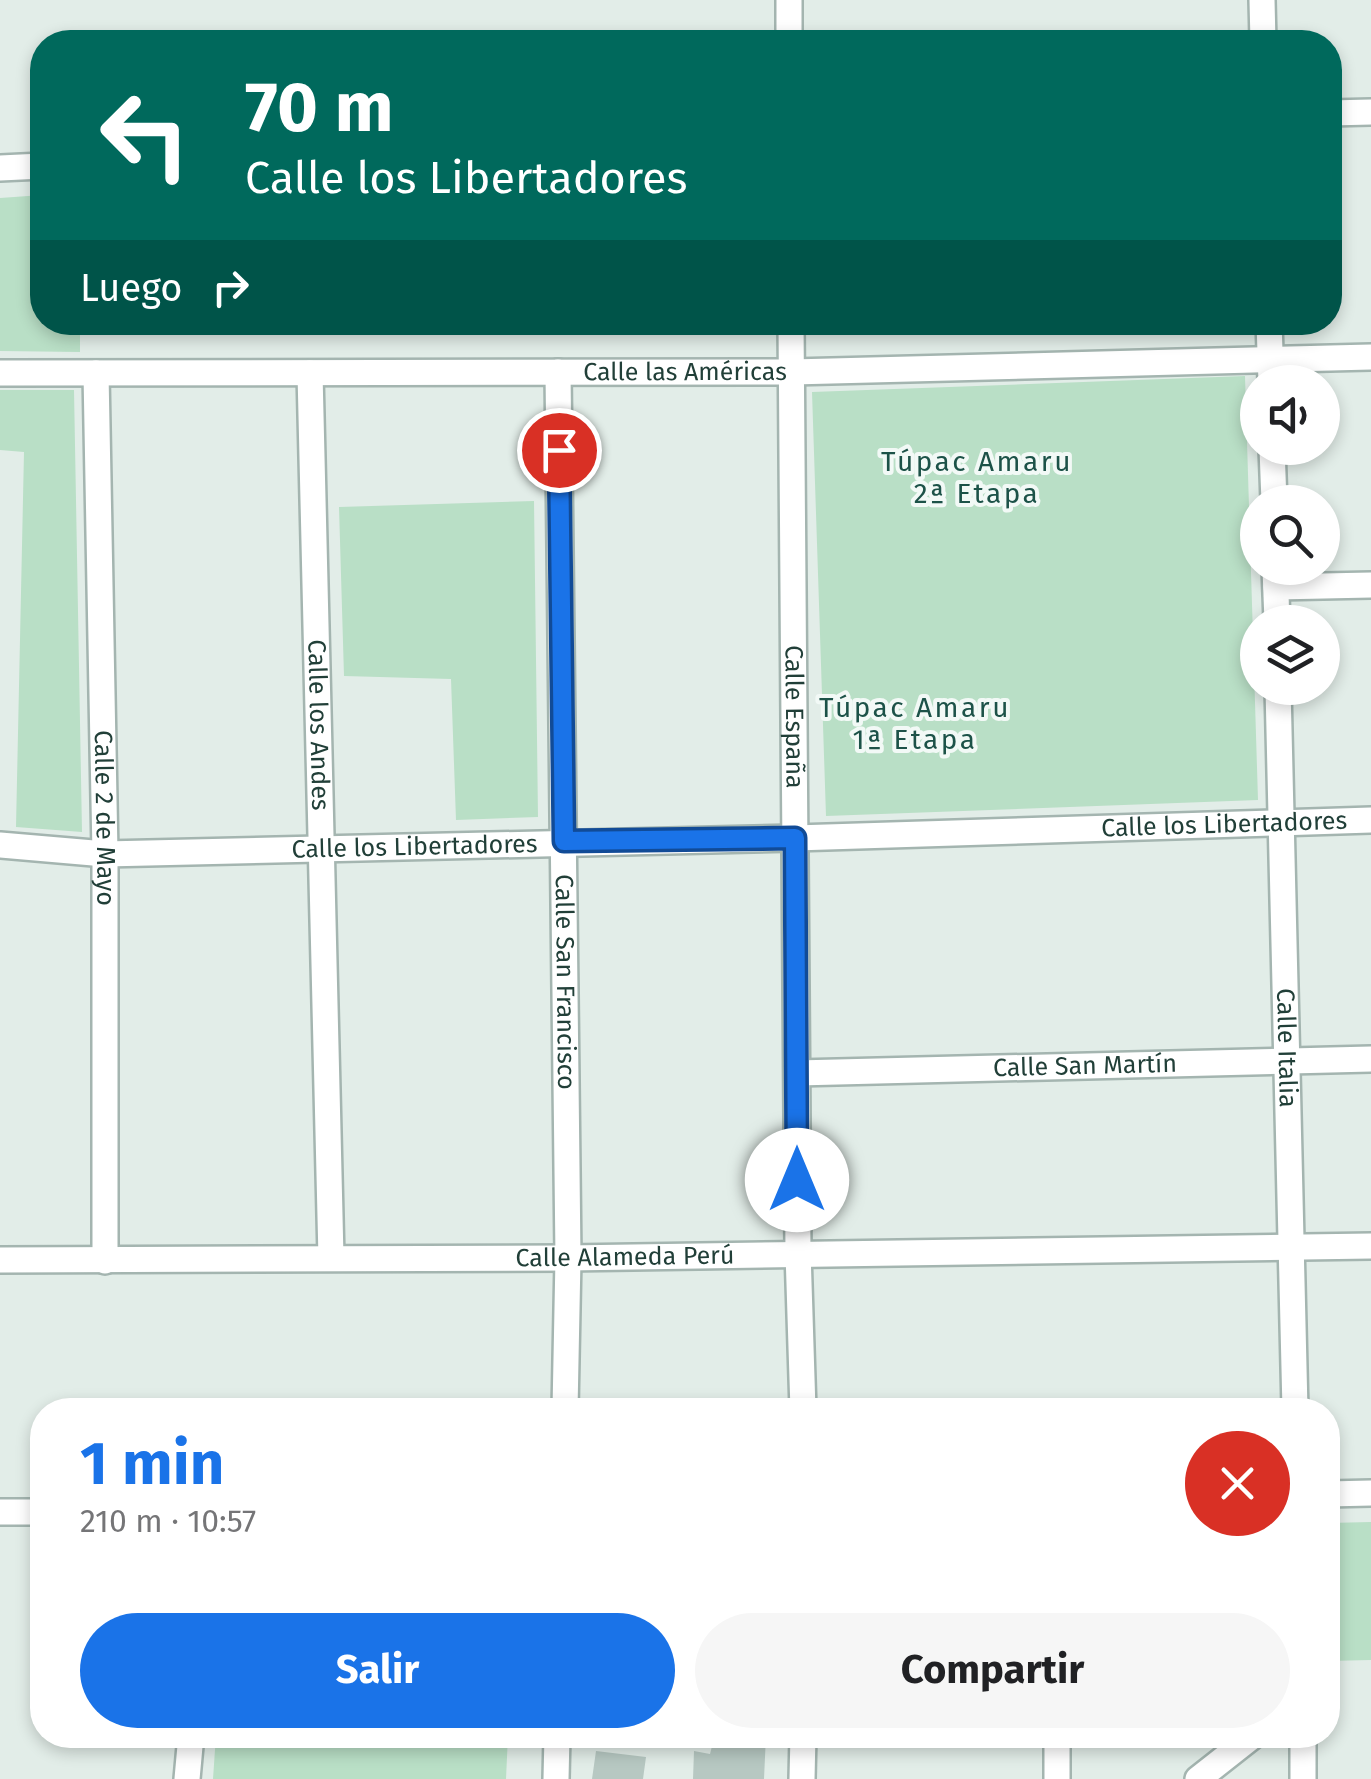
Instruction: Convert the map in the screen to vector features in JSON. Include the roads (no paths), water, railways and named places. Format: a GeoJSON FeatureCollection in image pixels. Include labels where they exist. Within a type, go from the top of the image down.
{"type":"FeatureCollection","features":[{"type":"Feature","properties":{"kind":"street"},"geometry":{"type":"LineString","coordinates":[[789,0],[789,30]]}},
{"type":"Feature","properties":{"kind":"street"},"geometry":{"type":"LineString","coordinates":[[1262,0],[1263,30]]}},
{"type":"Feature","properties":{"kind":"street"},"geometry":{"type":"LineString","coordinates":[[1342,113],[1371,112]]}},
{"type":"Feature","properties":{"kind":"street"},"geometry":{"type":"LineString","coordinates":[[0,168],[30,167]]}},
{"type":"Feature","properties":{"kind":"street","name":"Calle España"},"geometry":{"type":"LineString","coordinates":[[791,335],[802,1398]]}},
{"type":"Feature","properties":{"kind":"street"},"geometry":{"type":"LineString","coordinates":[[1269,335],[1270,365]]}},
{"type":"Feature","properties":{"kind":"street","name":"Calle las Américas"},"geometry":{"type":"LineString","coordinates":[[1313,365],[1371,357]]}},
{"type":"Feature","properties":{"kind":"street","name":"Calle las Américas"},"geometry":{"type":"LineString","coordinates":[[0,372],[1240,371]]}},
{"type":"Feature","properties":{"kind":"street","name":"Calle San Francisco"},"geometry":{"type":"LineString","coordinates":[[558,372],[568,1258],[565,1398]]}},
{"type":"Feature","properties":{"kind":"street","name":"Calle 2 de Mayo"},"geometry":{"type":"LineString","coordinates":[[96,373],[105,854],[105,1262]]}},
{"type":"Feature","properties":{"kind":"street","name":"Calle los Andes"},"geometry":{"type":"LineString","coordinates":[[310,373],[331,1258]]}},
{"type":"Feature","properties":{"kind":"street"},"geometry":{"type":"LineString","coordinates":[[1340,582],[1371,585]]}},
{"type":"Feature","properties":{"kind":"street","name":"Calle Italia"},"geometry":{"type":"LineString","coordinates":[[1279,705],[1296,1398]]}},
{"type":"Feature","properties":{"kind":"street","name":"Calle los Libertadores"},"geometry":{"type":"LineString","coordinates":[[0,844],[105,854],[1371,820]]}},
{"type":"Feature","properties":{"kind":"street","name":"Calle San Martín"},"geometry":{"type":"LineString","coordinates":[[796,1073],[1371,1059]]}},
{"type":"Feature","properties":{"kind":"street","name":"Calle Alameda Perú"},"geometry":{"type":"LineString","coordinates":[[0,1260],[568,1258],[1371,1246]]}},
{"type":"Feature","properties":{"kind":"street"},"geometry":{"type":"LineString","coordinates":[[1340,1494],[1371,1493]]}},
{"type":"Feature","properties":{"kind":"street"},"geometry":{"type":"LineString","coordinates":[[0,1512],[30,1512]]}},
{"type":"Feature","properties":{"kind":"street"},"geometry":{"type":"LineString","coordinates":[[187,1779],[190,1748]]}},
{"type":"Feature","properties":{"kind":"street"},"geometry":{"type":"LineString","coordinates":[[556,1779],[557,1748]]}},
{"type":"Feature","properties":{"kind":"street"},"geometry":{"type":"LineString","coordinates":[[802,1779],[803,1748]]}},
{"type":"Feature","properties":{"kind":"street"},"geometry":{"type":"LineString","coordinates":[[1057,1748],[1057,1779]]}},
{"type":"Feature","properties":{"kind":"street"},"geometry":{"type":"LineString","coordinates":[[1198,1779],[1237,1748]]}},
{"type":"Feature","properties":{"kind":"street"},"geometry":{"type":"LineString","coordinates":[[1303,1748],[1303,1779]]}},
{"type":"Feature","properties":{"kind":"district","name":"Túpac Amaru 2ª Etapa"},"geometry":{"type":"Point","coordinates":[977,477]}},
{"type":"Feature","properties":{"kind":"district","name":"Túpac Amaru 1ª Etapa"},"geometry":{"type":"Point","coordinates":[915,723]}}]}
